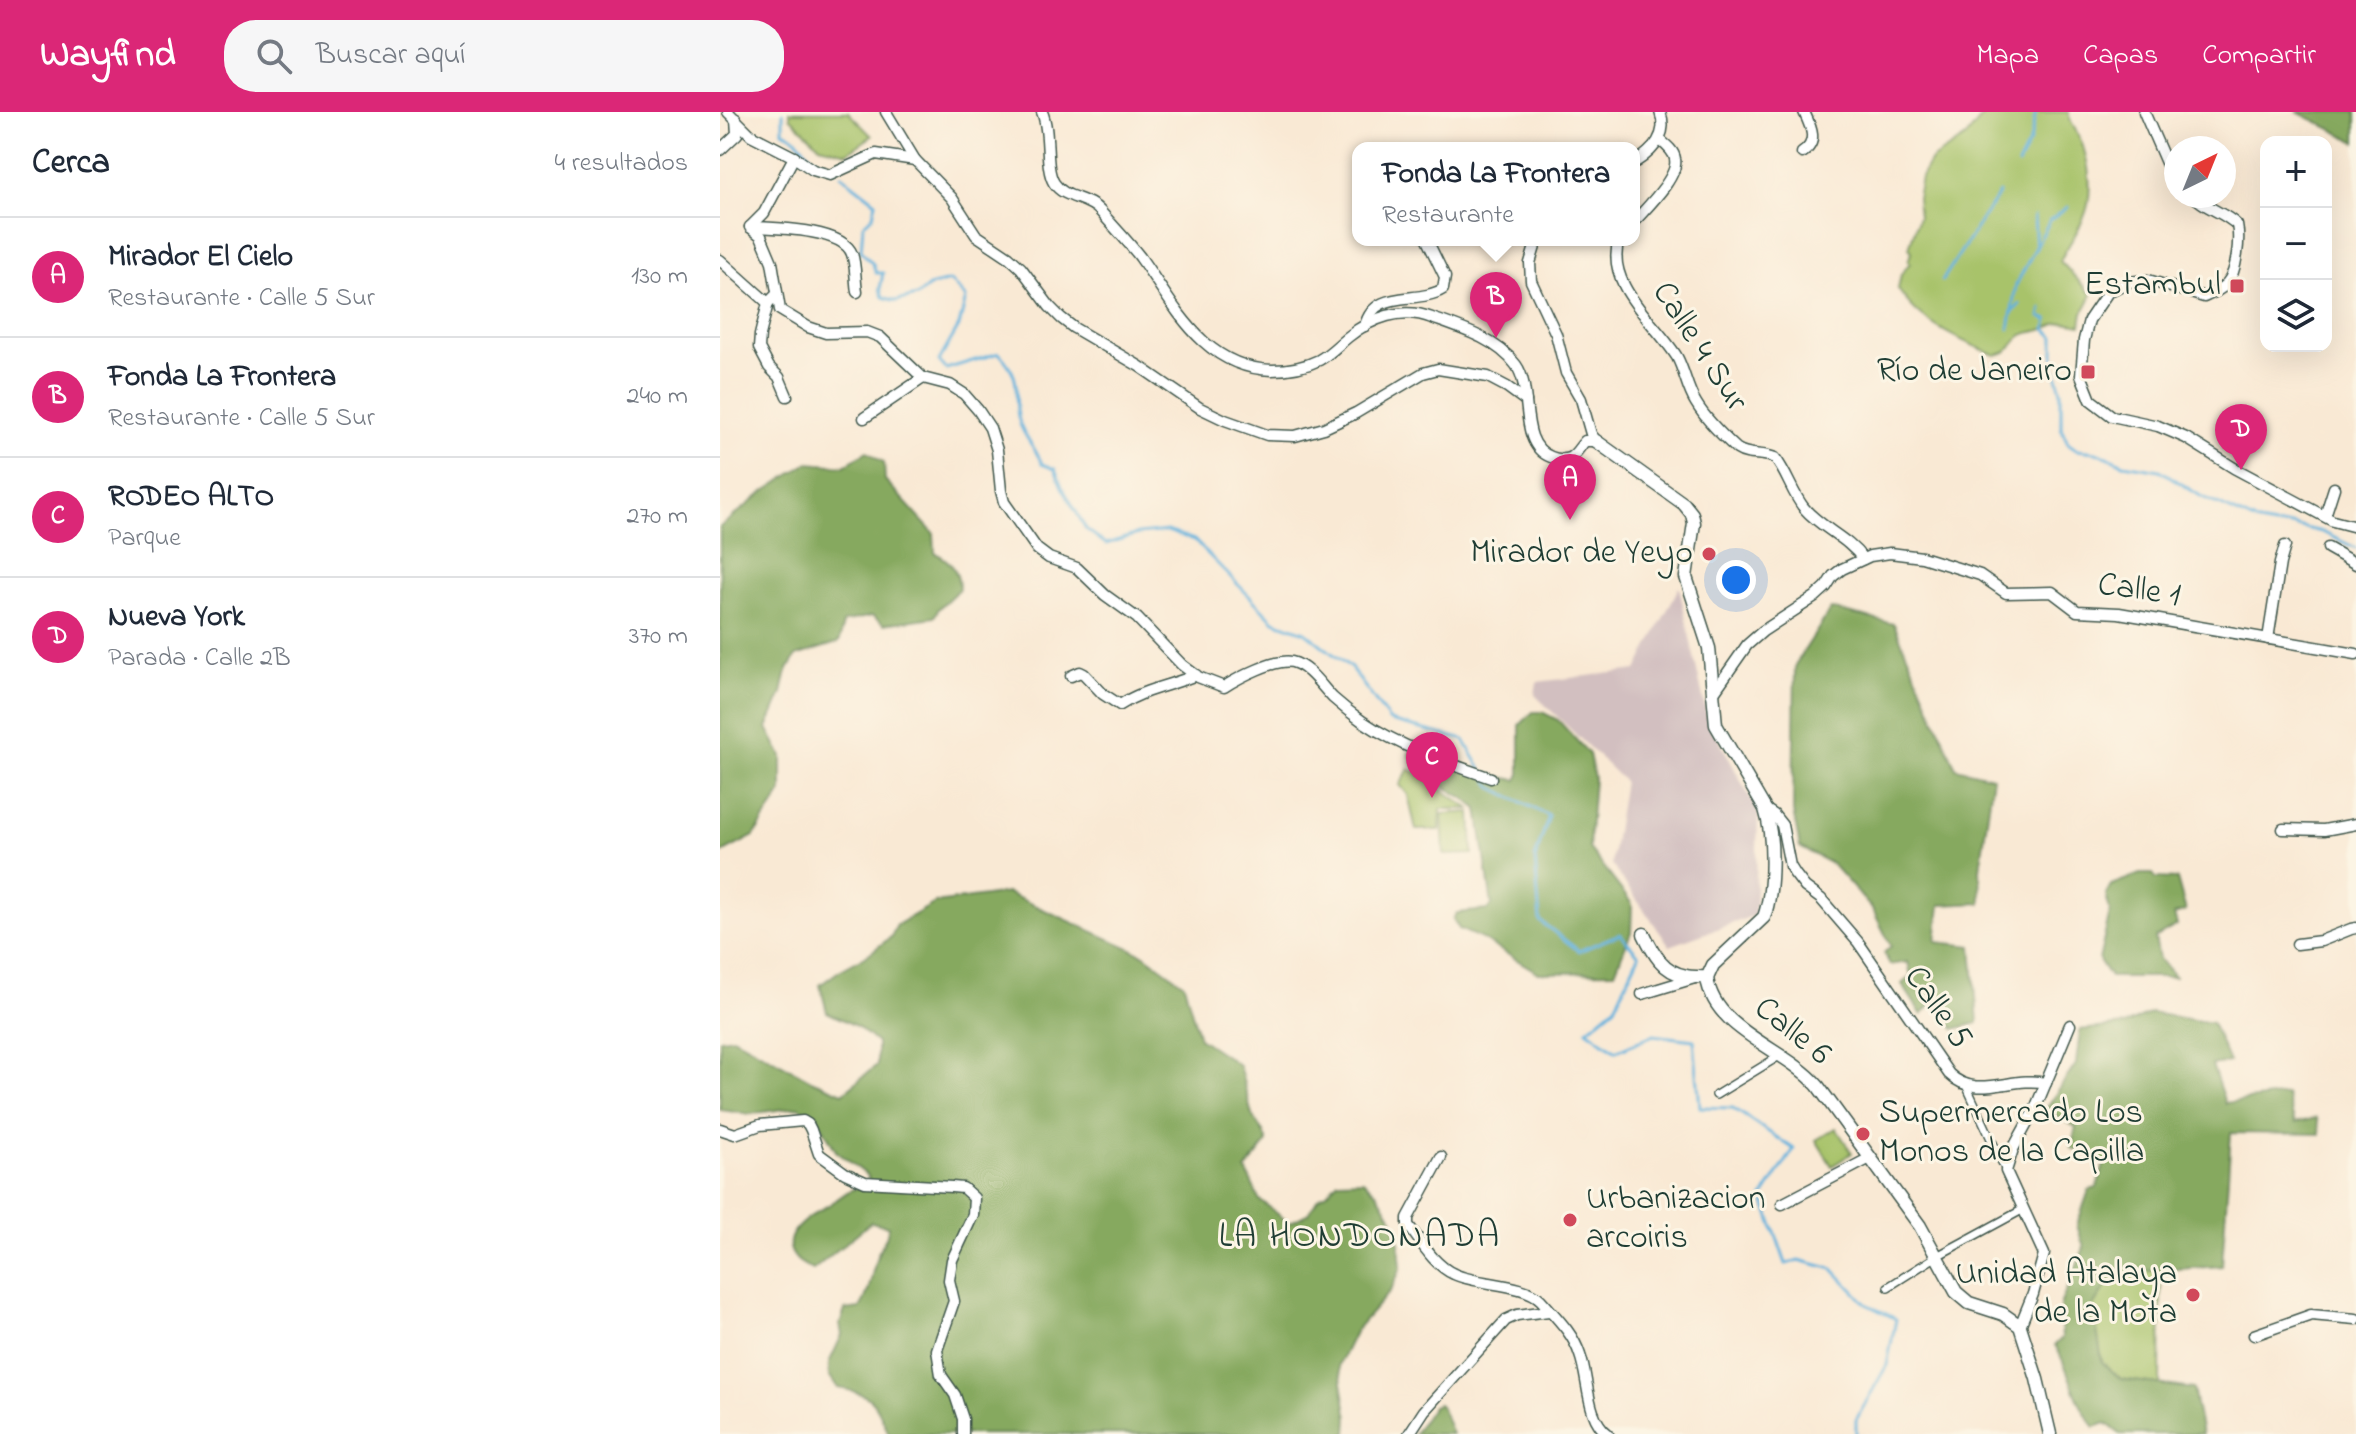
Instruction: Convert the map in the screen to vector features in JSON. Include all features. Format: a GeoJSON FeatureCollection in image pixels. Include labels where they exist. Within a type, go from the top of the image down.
{"type":"FeatureCollection","features":[{"type":"Feature","properties":{"kind":"street"},"geometry":{"type":"LineString","coordinates":[[886,112],[915,160],[953,199],[976,235],[1021,268],[1061,318],[1200,408],[1246,429],[1295,436],[1324,428],[1371,406],[1423,373],[1438,369],[1488,377],[1526,401]]}},
{"type":"Feature","properties":{"kind":"street"},"geometry":{"type":"LineString","coordinates":[[1042,112],[1049,142],[1052,180],[1058,188],[1094,204],[1139,256],[1170,303],[1214,352],[1250,368],[1286,370],[1318,360],[1365,326],[1396,313],[1417,312],[1468,332],[1497,348],[1515,363],[1523,380],[1532,438],[1545,454],[1568,458],[1582,443],[1596,441]]}},
{"type":"Feature","properties":{"kind":"street"},"geometry":{"type":"LineString","coordinates":[[1640,158],[1660,140],[1664,128],[1660,112]]}},
{"type":"Feature","properties":{"kind":"street"},"geometry":{"type":"LineString","coordinates":[[1802,153],[1811,145],[1813,138],[1804,112]]}},
{"type":"Feature","properties":{"kind":"street"},"geometry":{"type":"LineString","coordinates":[[2144,112],[2164,158]]}},
{"type":"Feature","properties":{"kind":"street"},"geometry":{"type":"LineString","coordinates":[[732,115],[751,135],[813,170],[830,175],[876,154],[915,160]]}},
{"type":"Feature","properties":{"kind":"street"},"geometry":{"type":"LineString","coordinates":[[720,150],[737,134],[732,115]]}},
{"type":"Feature","properties":{"kind":"street"},"geometry":{"type":"LineString","coordinates":[[1640,215],[1674,170],[1673,154],[1660,140]]}},
{"type":"Feature","properties":{"kind":"street"},"geometry":{"type":"LineString","coordinates":[[750,227],[764,213],[794,157]]}},
{"type":"Feature","properties":{"kind":"street"},"geometry":{"type":"LineString","coordinates":[[2211,208],[2237,225],[2237,252],[2231,279],[2225,286],[2204,297],[2148,280],[2128,282],[2108,292],[2089,320],[2084,340],[2081,375],[2086,390],[2091,400],[2112,416],[2172,432],[2333,521],[2356,527]]}},
{"type":"Feature","properties":{"kind":"street"},"geometry":{"type":"LineString","coordinates":[[750,227],[802,229],[846,246],[852,254],[857,292]]}},
{"type":"Feature","properties":{"kind":"street"},"geometry":{"type":"LineString","coordinates":[[750,227],[761,236],[772,262],[780,310],[808,327],[826,333],[867,332],[880,337],[923,378],[950,385],[964,394],[992,433],[1004,502],[1037,549],[1049,558],[1077,568],[1105,595],[1137,618],[1182,665],[1224,687],[1239,677],[1292,662],[1303,667],[1363,722],[1417,750],[1491,778]]}},
{"type":"Feature","properties":{"kind":"street"},"geometry":{"type":"LineString","coordinates":[[1365,326],[1369,314],[1382,304],[1437,293],[1443,289],[1445,277],[1430,246]]}},
{"type":"Feature","properties":{"kind":"street"},"geometry":{"type":"LineString","coordinates":[[1535,246],[1530,263],[1531,281],[1556,334],[1566,373],[1581,399],[1590,431],[1596,441],[1684,504],[1692,514],[1694,529],[1686,577],[1707,637],[1718,731],[1765,809],[1770,841],[1770,879],[1764,917],[1703,977],[1642,994]]}},
{"type":"Feature","properties":{"kind":"street","name":"Calle 4 Sur"},"geometry":{"type":"LineString","coordinates":[[1617,246],[1616,251],[1627,288],[1643,315],[1678,359],[1697,405],[1744,454],[1775,458],[1805,509],[1821,524],[1848,541],[1863,559]]}},
{"type":"Feature","properties":{"kind":"street"},"geometry":{"type":"LineString","coordinates":[[720,260],[768,303]]}},
{"type":"Feature","properties":{"kind":"street"},"geometry":{"type":"LineString","coordinates":[[777,294],[768,303],[760,335],[760,352],[779,377],[787,396]]}},
{"type":"Feature","properties":{"kind":"street"},"geometry":{"type":"LineString","coordinates":[[864,418],[923,378]]}},
{"type":"Feature","properties":{"kind":"street"},"geometry":{"type":"LineString","coordinates":[[2325,516],[2334,488]]}},
{"type":"Feature","properties":{"kind":"street"},"geometry":{"type":"LineString","coordinates":[[2268,639],[2285,546]]}},
{"type":"Feature","properties":{"kind":"street"},"geometry":{"type":"LineString","coordinates":[[2328,548],[2356,564]]}},
{"type":"Feature","properties":{"kind":"street","name":"Calle 1"},"geometry":{"type":"LineString","coordinates":[[1712,695],[1752,641],[1815,597],[1837,572],[1863,559],[1890,553],[1922,557],[1980,575],[2006,593],[2052,592],[2077,611],[2119,613],[2356,654]]}},
{"type":"Feature","properties":{"kind":"street"},"geometry":{"type":"LineString","coordinates":[[1071,676],[1080,672],[1084,674],[1103,694],[1120,705],[1148,690],[1196,675]]}},
{"type":"Feature","properties":{"kind":"street","name":"Calle 5"},"geometry":{"type":"LineString","coordinates":[[1765,809],[1782,825],[1790,866],[1799,880],[1821,899],[1858,942],[1940,1063],[1957,1081],[1965,1083],[2044,1254],[2020,1326]]}},
{"type":"Feature","properties":{"kind":"street"},"geometry":{"type":"LineString","coordinates":[[2283,829],[2324,830],[2356,824]]}},
{"type":"Feature","properties":{"kind":"street"},"geometry":{"type":"LineString","coordinates":[[2297,944],[2321,941],[2356,928]]}},
{"type":"Feature","properties":{"kind":"street"},"geometry":{"type":"LineString","coordinates":[[1644,934],[1664,967],[1680,975],[1703,977]]}},
{"type":"Feature","properties":{"kind":"street","name":"Calle 6"},"geometry":{"type":"LineString","coordinates":[[1703,977],[1725,1013],[1755,1040],[1809,1075],[1920,1226],[1962,1299],[2003,1314],[2020,1326]]}},
{"type":"Feature","properties":{"kind":"street"},"geometry":{"type":"LineString","coordinates":[[2006,1171],[2013,1149],[2046,1083],[2070,1025]]}},
{"type":"Feature","properties":{"kind":"street"},"geometry":{"type":"LineString","coordinates":[[1716,1095],[1781,1055]]}},
{"type":"Feature","properties":{"kind":"street"},"geometry":{"type":"LineString","coordinates":[[1965,1083],[1979,1088],[2020,1081],[2046,1083]]}},
{"type":"Feature","properties":{"kind":"street"},"geometry":{"type":"LineString","coordinates":[[720,1129],[735,1134],[760,1125],[803,1121],[811,1130],[819,1154],[845,1173],[865,1182],[963,1188],[974,1198],[973,1215],[952,1260],[949,1280],[954,1301],[937,1350],[941,1375],[955,1395],[963,1419],[963,1434]]}},
{"type":"Feature","properties":{"kind":"street"},"geometry":{"type":"LineString","coordinates":[[1441,1157],[1408,1218],[1408,1225],[1438,1263],[1454,1274],[1529,1291],[1538,1297],[1569,1333],[1580,1354],[1596,1419],[1608,1434]]}},
{"type":"Feature","properties":{"kind":"street"},"geometry":{"type":"LineString","coordinates":[[1782,1204],[1870,1158]]}},
{"type":"Feature","properties":{"kind":"street"},"geometry":{"type":"LineString","coordinates":[[1888,1287],[1937,1256],[2022,1210]]}},
{"type":"Feature","properties":{"kind":"street"},"geometry":{"type":"LineString","coordinates":[[1409,1434],[1424,1411],[1506,1320],[1517,1315],[1549,1311]]}},
{"type":"Feature","properties":{"kind":"street"},"geometry":{"type":"LineString","coordinates":[[2254,1335],[2311,1315],[2356,1319]]}},
{"type":"Feature","properties":{"kind":"street"},"geometry":{"type":"LineString","coordinates":[[2020,1326],[2050,1434]]}},
{"type":"Feature","properties":{"kind":"shaded area"},"geometry":{"type":"Polygon","coordinates":[[[1679,587],[1707,717],[1758,813],[1755,915],[1670,946],[1611,864],[1624,781],[1535,695],[1537,682],[1637,670],[1679,587]]]}},
{"type":"Feature","properties":{"kind":"green space"},"geometry":{"type":"Polygon","coordinates":[[[790,112],[848,112],[872,136],[847,153],[820,146],[790,117],[790,112]]]}},
{"type":"Feature","properties":{"kind":"green space"},"geometry":{"type":"Polygon","coordinates":[[[1986,112],[2068,112],[2083,148],[2089,180],[2087,210],[2060,261],[2092,295],[2083,312],[2081,325],[2061,323],[2026,333],[2007,351],[1995,355],[1954,337],[1929,321],[1898,289],[1901,274],[1910,263],[1912,251],[1909,248],[1919,216],[1917,198],[1921,177],[1931,160],[1966,137],[1986,112]]]}},
{"type":"Feature","properties":{"kind":"green space"},"geometry":{"type":"Polygon","coordinates":[[[2297,112],[2356,112],[2356,142],[2349,138],[2297,112]]]}},
{"type":"Feature","properties":{"kind":"green space"},"geometry":{"type":"Polygon","coordinates":[[[867,451],[884,463],[885,480],[934,534],[935,553],[953,567],[959,589],[934,617],[884,624],[872,616],[843,622],[837,643],[796,656],[787,671],[782,693],[767,728],[782,756],[782,792],[754,836],[720,854],[720,527],[765,491],[808,463],[844,466],[867,451]]]}},
{"type":"Feature","properties":{"kind":"green space"},"geometry":{"type":"Polygon","coordinates":[[[1831,609],[1894,624],[1956,768],[1993,777],[1980,869],[1981,903],[1940,905],[1936,942],[1972,946],[1978,1023],[1954,1029],[1938,997],[1922,1015],[1902,984],[1911,976],[1908,962],[1890,965],[1884,953],[1891,946],[1873,910],[1832,864],[1800,847],[1793,812],[1795,665],[1831,609]]]}},
{"type":"Feature","properties":{"kind":"green space"},"geometry":{"type":"Polygon","coordinates":[[[1533,712],[1542,712],[1558,720],[1589,754],[1594,778],[1589,848],[1632,904],[1631,932],[1615,972],[1539,973],[1459,929],[1453,919],[1457,913],[1488,910],[1492,905],[1478,809],[1416,770],[1409,753],[1413,751],[1464,768],[1517,780],[1520,774],[1520,725],[1533,712]]]}},
{"type":"Feature","properties":{"kind":"green space"},"geometry":{"type":"Polygon","coordinates":[[[1409,769],[1470,809],[1441,809],[1440,830],[1416,830],[1408,795],[1400,785],[1409,769]]]}},
{"type":"Feature","properties":{"kind":"green space"},"geometry":{"type":"Polygon","coordinates":[[[1471,812],[1473,854],[1444,855],[1442,814],[1471,812]]]}},
{"type":"Feature","properties":{"kind":"green space"},"geometry":{"type":"Polygon","coordinates":[[[2140,874],[2177,879],[2186,911],[2174,915],[2177,925],[2155,938],[2159,959],[2175,977],[2110,977],[2099,960],[2110,912],[2106,894],[2111,885],[2140,874]]]}},
{"type":"Feature","properties":{"kind":"green space"},"geometry":{"type":"Polygon","coordinates":[[[1007,893],[1143,954],[1184,984],[1199,1038],[1239,1065],[1252,1115],[1267,1142],[1246,1170],[1259,1199],[1289,1223],[1309,1213],[1318,1198],[1338,1181],[1363,1180],[1377,1193],[1392,1218],[1399,1243],[1401,1268],[1391,1290],[1356,1330],[1339,1365],[1348,1418],[1347,1434],[889,1434],[867,1397],[838,1388],[829,1375],[829,1363],[842,1335],[840,1324],[845,1310],[860,1308],[864,1301],[888,1226],[871,1222],[813,1270],[797,1260],[790,1242],[798,1226],[848,1191],[869,1187],[868,1176],[836,1151],[817,1117],[798,1107],[749,1114],[720,1110],[720,1039],[733,1037],[811,1080],[843,1093],[877,1065],[877,1043],[858,1027],[827,1012],[820,985],[891,937],[897,925],[935,903],[1007,893]]]}},
{"type":"Feature","properties":{"kind":"green space"},"geometry":{"type":"Polygon","coordinates":[[[2151,1013],[2212,1023],[2229,1062],[2212,1065],[2225,1103],[2286,1095],[2295,1123],[2317,1118],[2320,1134],[2231,1133],[2222,1266],[2115,1273],[2093,1306],[2102,1362],[2121,1379],[2193,1389],[2202,1434],[2120,1434],[2106,1423],[2095,1427],[2082,1408],[2055,1345],[2062,1338],[2060,1305],[2084,1248],[2077,1225],[2089,1190],[2097,1188],[2105,1161],[2071,1148],[2076,1127],[2045,1110],[2076,1064],[2080,1030],[2125,1025],[2151,1013]]]}},
{"type":"Feature","properties":{"kind":"green space"},"geometry":{"type":"Polygon","coordinates":[[[1836,1128],[1852,1153],[1832,1166],[1816,1140],[1836,1128]]]}},
{"type":"Feature","properties":{"kind":"green space"},"geometry":{"type":"Polygon","coordinates":[[[2163,1270],[2160,1385],[2121,1379],[2102,1362],[2093,1306],[2114,1273],[2163,1270]]]}},
{"type":"Feature","properties":{"kind":"green space"},"geometry":{"type":"Polygon","coordinates":[[[1438,1404],[1452,1434],[1414,1434],[1433,1406],[1438,1404]]]}},
{"type":"Feature","properties":{"kind":"waterway"},"geometry":{"type":"LineString","coordinates":[[783,112],[783,131],[796,139],[815,159],[835,170]]}},
{"type":"Feature","properties":{"kind":"waterway"},"geometry":{"type":"LineString","coordinates":[[2018,165],[2030,141],[2036,112]]}},
{"type":"Feature","properties":{"kind":"waterway"},"geometry":{"type":"LineString","coordinates":[[841,175],[876,202],[873,216],[863,225],[861,251],[873,264],[876,273],[883,273],[880,289],[883,297],[896,301],[917,296],[929,286],[950,281],[966,298],[959,326],[939,361],[946,369],[999,353],[1008,363],[1015,380],[1017,413],[1022,429],[1042,464],[1055,469],[1086,529],[1106,544],[1138,534],[1167,531],[1194,540],[1274,621],[1305,632],[1351,668],[1390,721],[1464,740],[1482,771]]}},
{"type":"Feature","properties":{"kind":"waterway"},"geometry":{"type":"LineString","coordinates":[[1942,281],[1999,193]]}},
{"type":"Feature","properties":{"kind":"waterway"},"geometry":{"type":"LineString","coordinates":[[2009,329],[2016,285],[2050,220],[2068,207]]}},
{"type":"Feature","properties":{"kind":"waterway"},"geometry":{"type":"LineString","coordinates":[[2034,216],[2036,248]]}},
{"type":"Feature","properties":{"kind":"waterway"},"geometry":{"type":"LineString","coordinates":[[2012,313],[2020,304]]}},
{"type":"Feature","properties":{"kind":"waterway"},"geometry":{"type":"LineString","coordinates":[[2042,308],[2040,317],[2048,320],[2046,329],[2054,337],[2054,366],[2061,391],[2061,428],[2068,443],[2077,450],[2096,452],[2124,464],[2160,470],[2202,497],[2258,523],[2292,525],[2322,532],[2356,548]]}},
{"type":"Feature","properties":{"kind":"waterway"},"geometry":{"type":"LineString","coordinates":[[1488,781],[1493,788],[1549,816],[1535,858],[1540,921],[1579,951],[1620,934],[1639,955],[1615,1007],[1587,1030],[1616,1051],[1653,1035],[1694,1040],[1700,1107],[1733,1108],[1794,1149],[1763,1197],[1786,1264],[1799,1260],[1833,1269],[1866,1304],[1896,1319],[1887,1365],[1856,1420],[1856,1434]]}},
{"type":"Feature","properties":{"kind":"place","name":"Estambul"},"geometry":{"type":"Point","coordinates":[2237,286]}},
{"type":"Feature","properties":{"kind":"place","name":"Fonda La Frontera"},"geometry":{"type":"Point","coordinates":[1496,338]}},
{"type":"Feature","properties":{"kind":"place","name":"Río de Janeiro"},"geometry":{"type":"Point","coordinates":[2088,372]}},
{"type":"Feature","properties":{"kind":"place","name":"Nueva York"},"geometry":{"type":"Point","coordinates":[2241,470]}},
{"type":"Feature","properties":{"kind":"place","name":"Mirador El Cielo"},"geometry":{"type":"Point","coordinates":[1570,520]}},
{"type":"Feature","properties":{"kind":"place","name":"Mirador de Yeyo"},"geometry":{"type":"Point","coordinates":[1709,554]}},
{"type":"Feature","properties":{"kind":"place","name":"RODEO ALTO"},"geometry":{"type":"Point","coordinates":[1432,798]}},
{"type":"Feature","properties":{"kind":"place","name":"Supermercado Los Monos de la Capilla"},"geometry":{"type":"Point","coordinates":[1863,1134]}},
{"type":"Feature","properties":{"kind":"place","name":"Urbanizacion arcoiris"},"geometry":{"type":"Point","coordinates":[1570,1220]}},
{"type":"Feature","properties":{"kind":"place","name":"Unidad Atalaya de la Mota"},"geometry":{"type":"Point","coordinates":[2193,1295]}},
{"type":"Feature","properties":{"kind":"district","name":"LA HONDONADA"},"geometry":{"type":"Point","coordinates":[1360,1237]}}]}
